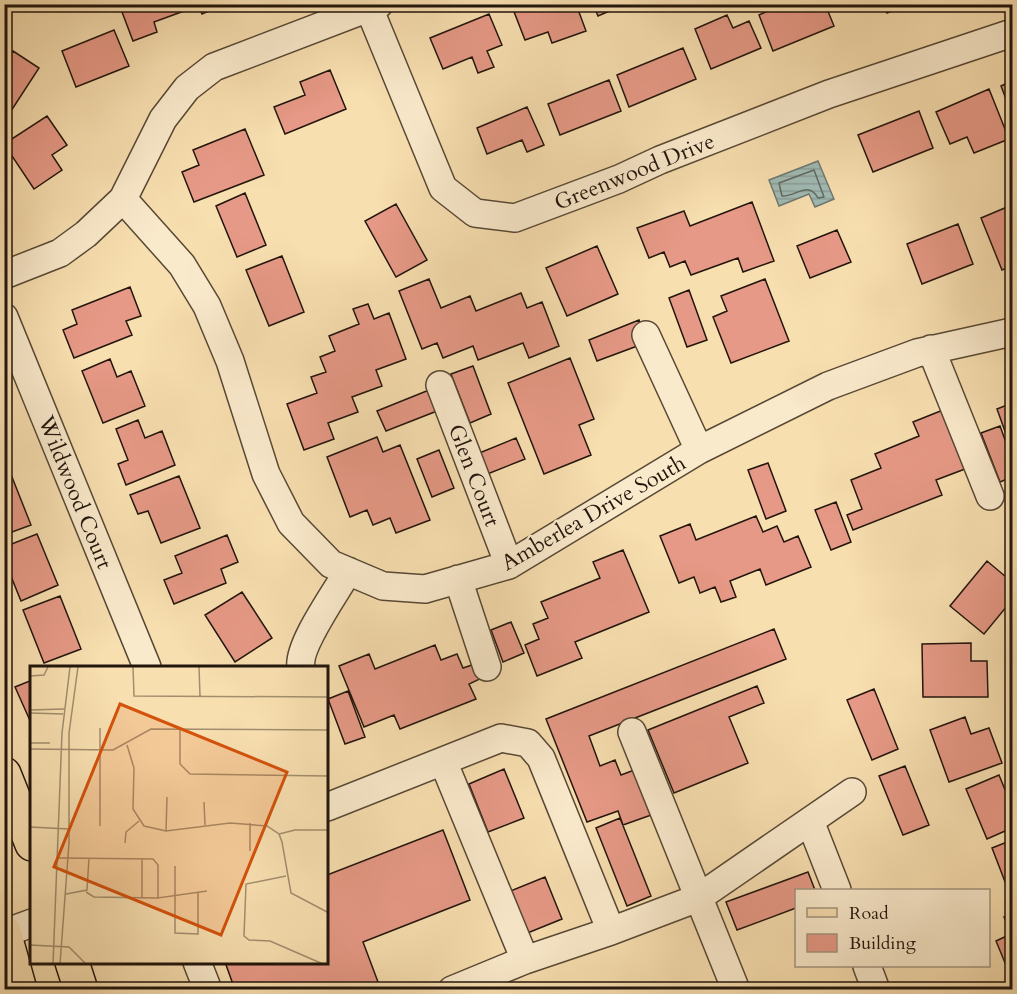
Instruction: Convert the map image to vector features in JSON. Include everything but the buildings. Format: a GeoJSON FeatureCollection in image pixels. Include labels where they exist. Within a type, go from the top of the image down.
{"type":"FeatureCollection","features":[{"type":"Feature","properties":{"kind":"main road"},"geometry":{"type":"LineString","coordinates":[[4,774],[30,839]]}},
{"type":"Feature","properties":{"kind":"main road"},"geometry":{"type":"LineString","coordinates":[[5,932],[20,990]]}},
{"type":"Feature","properties":{"kind":"main road"},"geometry":{"type":"LineString","coordinates":[[72,964],[81,990]]}},
{"type":"Feature","properties":{"kind":"street","name":"Greenwood Drive"},"geometry":{"type":"LineString","coordinates":[[374,6],[443,188],[475,213],[515,218],[619,179],[660,160],[829,94],[1012,33]]}},
{"type":"Feature","properties":{"kind":"street"},"geometry":{"type":"LineString","coordinates":[[4,275],[60,253],[86,234],[123,199],[164,119],[187,88],[214,67],[374,6]]}},
{"type":"Feature","properties":{"kind":"street","name":"Amberlea Drive South"},"geometry":{"type":"LineString","coordinates":[[123,199],[182,266],[207,306],[230,361],[266,474],[291,522],[331,564],[383,586],[425,589],[509,565],[699,450],[828,386],[931,350],[1012,332]]}},
{"type":"Feature","properties":{"kind":"street","name":"Wildwood Court"},"geometry":{"type":"LineString","coordinates":[[4,317],[147,666]]}},
{"type":"Feature","properties":{"kind":"street"},"geometry":{"type":"LineString","coordinates":[[646,335],[699,450]]}},
{"type":"Feature","properties":{"kind":"street"},"geometry":{"type":"LineString","coordinates":[[931,350],[990,495]]}},
{"type":"Feature","properties":{"kind":"street","name":"Glen Court"},"geometry":{"type":"LineString","coordinates":[[440,385],[509,565]]}},
{"type":"Feature","properties":{"kind":"street"},"geometry":{"type":"LineString","coordinates":[[302,666],[302,655],[310,638],[348,571]]}},
{"type":"Feature","properties":{"kind":"street"},"geometry":{"type":"LineString","coordinates":[[458,579],[487,667]]}},
{"type":"Feature","properties":{"kind":"street"},"geometry":{"type":"LineString","coordinates":[[632,732],[736,990]]}},
{"type":"Feature","properties":{"kind":"street"},"geometry":{"type":"LineString","coordinates":[[328,807],[501,738],[528,743],[541,758],[611,931]]}},
{"type":"Feature","properties":{"kind":"street"},"geometry":{"type":"LineString","coordinates":[[443,761],[525,960]]}},
{"type":"Feature","properties":{"kind":"street"},"geometry":{"type":"LineString","coordinates":[[452,990],[525,960],[698,898],[852,792]]}},
{"type":"Feature","properties":{"kind":"street"},"geometry":{"type":"LineString","coordinates":[[810,821],[836,889]]}},
{"type":"Feature","properties":{"kind":"street"},"geometry":{"type":"LineString","coordinates":[[5,932],[30,924]]}},
{"type":"Feature","properties":{"kind":"street"},"geometry":{"type":"LineString","coordinates":[[198,964],[207,990]]}},
{"type":"Feature","properties":{"kind":"street"},"geometry":{"type":"LineString","coordinates":[[867,967],[876,990]]}},
{"type":"Feature","properties":{"kind":"water"},"geometry":{"type":"Polygon","coordinates":[[[818,161],[834,199],[815,207],[809,194],[779,206],[769,180],[818,161]]]}}]}
